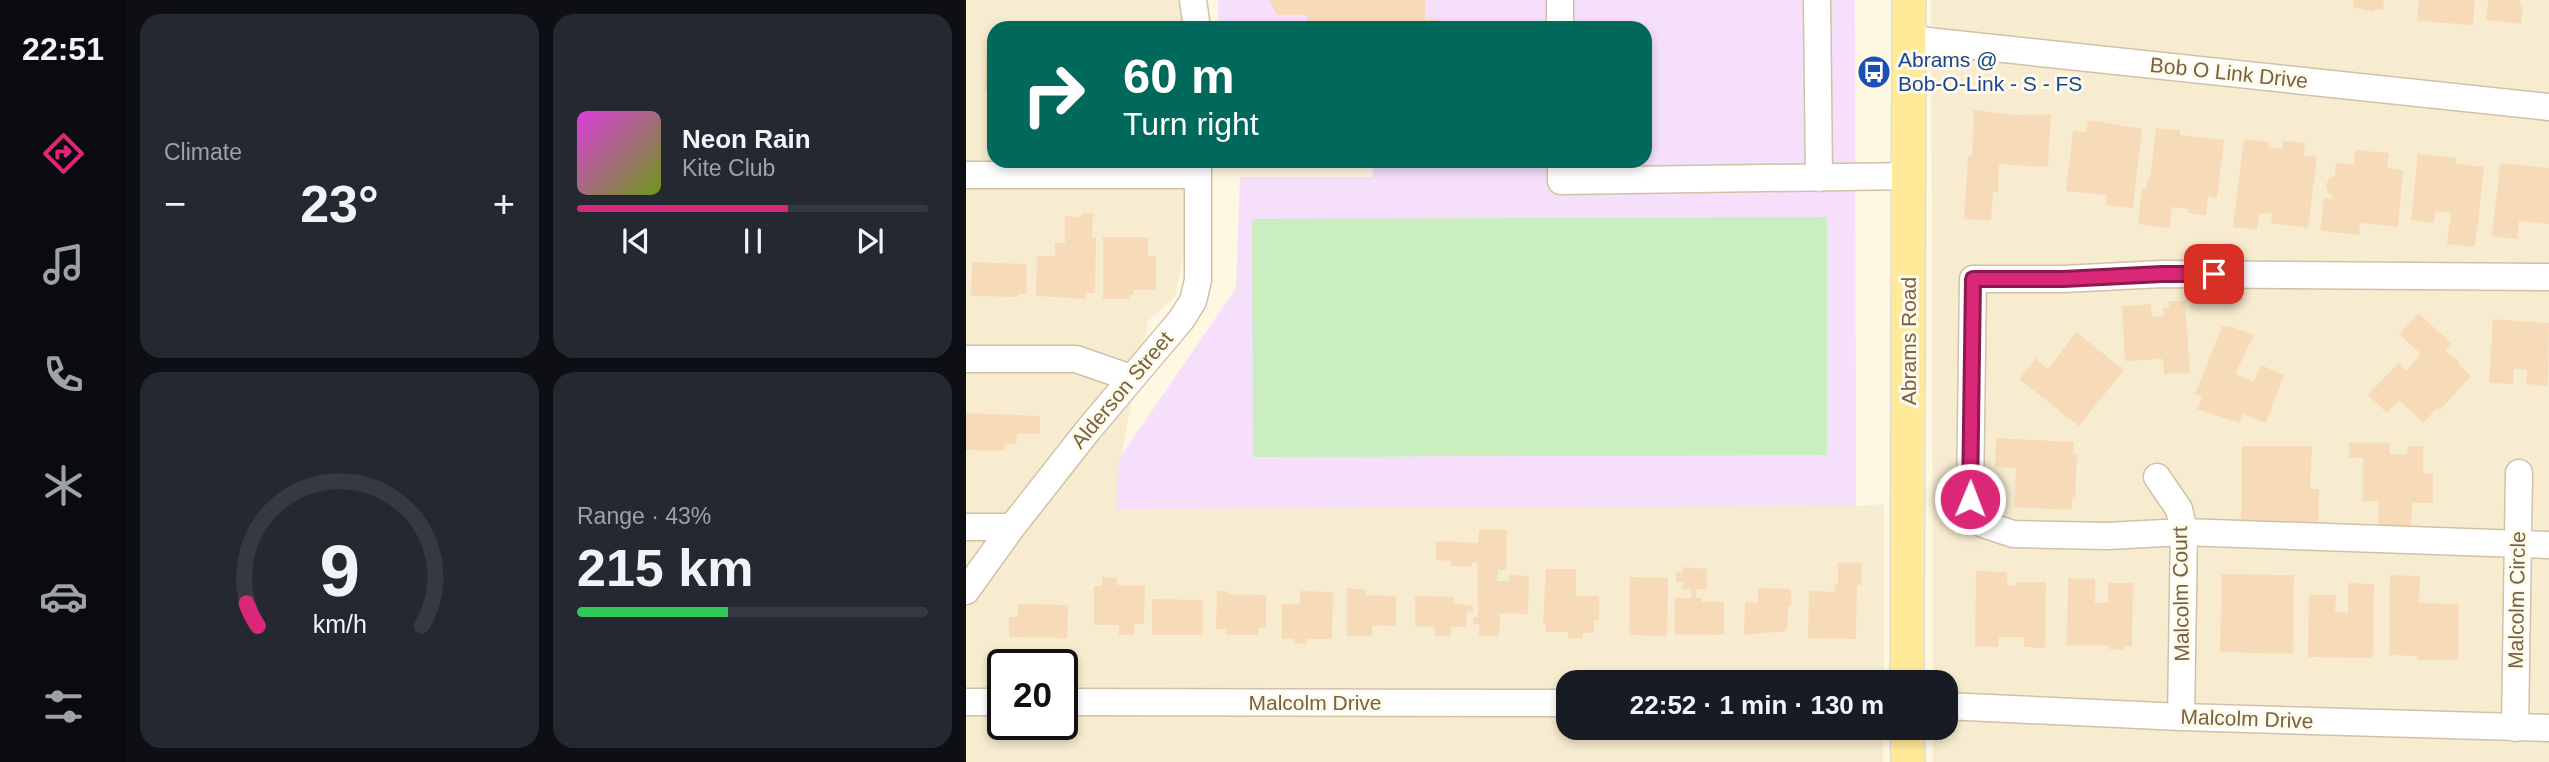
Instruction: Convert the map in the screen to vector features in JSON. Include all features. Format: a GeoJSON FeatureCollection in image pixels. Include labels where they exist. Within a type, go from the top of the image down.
{"type":"FeatureCollection","features":[{"type":"Feature","properties":{"kind":"main road","name":"Abrams Road"},"geometry":{"type":"LineString","coordinates":[[1907,670],[1909,0]]}},
{"type":"Feature","properties":{"kind":"main road"},"geometry":{"type":"LineString","coordinates":[[1907,740],[1908,762]]}},
{"type":"Feature","properties":{"kind":"street"},"geometry":{"type":"LineString","coordinates":[[1193,0],[1196,21]]}},
{"type":"Feature","properties":{"kind":"street"},"geometry":{"type":"LineString","coordinates":[[1560,0],[1560,21]]}},
{"type":"Feature","properties":{"kind":"street"},"geometry":{"type":"LineString","coordinates":[[1817,0],[1819,178]]}},
{"type":"Feature","properties":{"kind":"street","name":"Bob O Link Drive"},"geometry":{"type":"LineString","coordinates":[[1909,39],[2549,107]]}},
{"type":"Feature","properties":{"kind":"street"},"geometry":{"type":"LineString","coordinates":[[966,175],[1198,168]]}},
{"type":"Feature","properties":{"kind":"street","name":"Alderson Street"},"geometry":{"type":"LineString","coordinates":[[966,591],[1012,527],[1181,320],[1193,300],[1198,280],[1198,168]]}},
{"type":"Feature","properties":{"kind":"street"},"geometry":{"type":"LineString","coordinates":[[1560,168],[1561,181],[1910,176]]}},
{"type":"Feature","properties":{"kind":"street"},"geometry":{"type":"LineString","coordinates":[[2549,277],[2162,274],[2063,279],[1973,279],[1970,499],[1983,524],[2013,534],[2106,536],[2184,532],[2549,545]]}},
{"type":"Feature","properties":{"kind":"street"},"geometry":{"type":"LineString","coordinates":[[966,359],[1076,359],[1131,379]]}},
{"type":"Feature","properties":{"kind":"street","name":"Malcolm Circle"},"geometry":{"type":"LineString","coordinates":[[2515,728],[2519,473]]}},
{"type":"Feature","properties":{"kind":"street","name":"Malcolm Court"},"geometry":{"type":"LineString","coordinates":[[2157,477],[2179,509],[2184,532],[2181,717]]}},
{"type":"Feature","properties":{"kind":"street"},"geometry":{"type":"LineString","coordinates":[[966,527],[1012,527]]}},
{"type":"Feature","properties":{"kind":"street"},"geometry":{"type":"LineString","coordinates":[[966,702],[987,702]]}},
{"type":"Feature","properties":{"kind":"street","name":"Malcolm Drive"},"geometry":{"type":"LineString","coordinates":[[1078,702],[1556,704]]}},
{"type":"Feature","properties":{"kind":"street","name":"Malcolm Drive"},"geometry":{"type":"LineString","coordinates":[[1958,707],[2181,717],[2549,728]]}},
{"type":"Feature","properties":{"kind":"shaded area"},"geometry":{"type":"Polygon","coordinates":[[[966,0],[1178,0],[1182,21],[987,21],[987,168],[1184,168],[1184,254],[1175,297],[1148,321],[1121,456],[1116,508],[1884,504],[1884,670],[1556,670],[1556,740],[1883,740],[1883,762],[966,762],[966,0]]]}},
{"type":"Feature","properties":{"kind":"shaded area"},"geometry":{"type":"Polygon","coordinates":[[[1218,0],[1855,0],[1856,506],[1116,509],[1119,459],[1236,288],[1240,177],[1373,177],[1373,168],[1652,168],[1652,21],[1218,21],[1218,0]]]}},
{"type":"Feature","properties":{"kind":"shaded area"},"geometry":{"type":"Polygon","coordinates":[[[1931,0],[2549,0],[2549,762],[1933,762],[1933,740],[1958,740],[1958,670],[1933,670],[1931,0]]]}},
{"type":"Feature","properties":{"kind":"green space"},"geometry":{"type":"Polygon","coordinates":[[[1827,217],[1827,455],[1253,457],[1252,219],[1827,217]]]}},
{"type":"Feature","properties":{"kind":"building"},"geometry":{"type":"Polygon","coordinates":[[[1269,0],[1425,0],[1425,20],[1438,21],[1307,21],[1307,15],[1277,15],[1269,0]]]}},
{"type":"Feature","properties":{"kind":"building"},"geometry":{"type":"Polygon","coordinates":[[[2353,0],[2384,0],[2383,10],[2374,9],[2374,12],[2353,7],[2353,0]]]}},
{"type":"Feature","properties":{"kind":"building"},"geometry":{"type":"Polygon","coordinates":[[[2419,0],[2475,0],[2473,25],[2417,21],[2419,0]]]}},
{"type":"Feature","properties":{"kind":"building"},"geometry":{"type":"Polygon","coordinates":[[[2520,0],[2520,5],[2523,5],[2521,24],[2486,20],[2488,1],[2520,0]]]}},
{"type":"Feature","properties":{"kind":"building"},"geometry":{"type":"Polygon","coordinates":[[[986,52],[987,52],[987,90],[986,52]]]}},
{"type":"Feature","properties":{"kind":"building"},"geometry":{"type":"Polygon","coordinates":[[[1974,110],[2013,115],[2051,114],[2048,167],[1999,164],[1998,192],[1993,192],[1991,220],[1964,219],[1968,156],[1972,156],[1974,110]]]}},
{"type":"Feature","properties":{"kind":"building"},"geometry":{"type":"Polygon","coordinates":[[[2088,120],[2142,129],[2133,208],[2106,205],[2107,195],[2066,191],[2073,131],[2086,132],[2088,120]]]}},
{"type":"Feature","properties":{"kind":"building"},"geometry":{"type":"Polygon","coordinates":[[[2156,128],[2180,130],[2180,135],[2224,140],[2217,198],[2208,196],[2206,215],[2188,213],[2189,209],[2172,207],[2169,228],[2138,224],[2142,189],[2146,189],[2147,179],[2150,179],[2156,128]]]}},
{"type":"Feature","properties":{"kind":"building"},"geometry":{"type":"Polygon","coordinates":[[[2244,139],[2269,142],[2268,147],[2282,149],[2283,141],[2305,143],[2304,155],[2317,157],[2308,228],[2271,223],[2272,214],[2260,213],[2257,230],[2233,227],[2244,139]]]}},
{"type":"Feature","properties":{"kind":"building"},"geometry":{"type":"Polygon","coordinates":[[[2355,150],[2389,153],[2387,168],[2403,170],[2398,227],[2360,223],[2359,235],[2320,231],[2324,198],[2332,199],[2326,185],[2329,178],[2335,176],[2336,163],[2354,165],[2355,150]]]}},
{"type":"Feature","properties":{"kind":"building"},"geometry":{"type":"Polygon","coordinates":[[[2418,154],[2456,158],[2455,163],[2484,167],[2475,247],[2447,244],[2451,213],[2435,211],[2434,223],[2411,220],[2418,154]]]}},
{"type":"Feature","properties":{"kind":"building"},"geometry":{"type":"Polygon","coordinates":[[[2500,163],[2549,168],[2549,224],[2519,221],[2517,239],[2492,236],[2500,163]]]}},
{"type":"Feature","properties":{"kind":"building"},"geometry":{"type":"Polygon","coordinates":[[[1083,213],[1093,213],[1092,237],[1096,237],[1095,293],[1085,293],[1085,299],[1036,296],[1037,256],[1055,256],[1055,243],[1065,243],[1065,216],[1083,217],[1083,213]]]}},
{"type":"Feature","properties":{"kind":"building"},"geometry":{"type":"Polygon","coordinates":[[[1103,237],[1148,237],[1148,256],[1156,256],[1156,290],[1134,290],[1134,295],[1129,295],[1129,299],[1103,299],[1103,237]]]}},
{"type":"Feature","properties":{"kind":"building"},"geometry":{"type":"Polygon","coordinates":[[[972,262],[1027,264],[1026,294],[1018,294],[1018,297],[971,296],[972,262]]]}},
{"type":"Feature","properties":{"kind":"building"},"geometry":{"type":"Polygon","coordinates":[[[2169,301],[2185,301],[2190,373],[2164,374],[2163,359],[2125,361],[2122,306],[2151,304],[2152,317],[2164,316],[2163,308],[2169,308],[2169,301]]]}},
{"type":"Feature","properties":{"kind":"building"},"geometry":{"type":"Polygon","coordinates":[[[2418,313],[2452,344],[2445,351],[2458,360],[2458,364],[2471,376],[2440,410],[2437,408],[2423,423],[2399,400],[2387,413],[2368,395],[2398,363],[2406,371],[2421,354],[2399,334],[2418,313]]]}},
{"type":"Feature","properties":{"kind":"building"},"geometry":{"type":"Polygon","coordinates":[[[2493,319],[2549,323],[2548,386],[2526,384],[2527,370],[2514,369],[2513,384],[2489,383],[2493,319]]]}},
{"type":"Feature","properties":{"kind":"building"},"geometry":{"type":"Polygon","coordinates":[[[2222,326],[2254,335],[2235,374],[2254,382],[2261,365],[2284,375],[2266,423],[2243,414],[2240,423],[2197,409],[2202,396],[2195,394],[2222,326]]]}},
{"type":"Feature","properties":{"kind":"building"},"geometry":{"type":"Polygon","coordinates":[[[2076,332],[2124,370],[2079,426],[2019,379],[2036,358],[2048,370],[2076,332]]]}},
{"type":"Feature","properties":{"kind":"building"},"geometry":{"type":"Polygon","coordinates":[[[966,413],[1040,416],[1040,434],[1017,434],[1016,444],[1005,444],[1004,451],[966,450],[966,413]]]}},
{"type":"Feature","properties":{"kind":"building"},"geometry":{"type":"Polygon","coordinates":[[[1996,438],[2074,442],[2073,454],[2077,454],[2072,510],[2014,507],[2016,468],[1995,467],[1996,438]]]}},
{"type":"Feature","properties":{"kind":"building"},"geometry":{"type":"Polygon","coordinates":[[[2349,442],[2390,443],[2390,454],[2407,454],[2408,446],[2423,446],[2423,473],[2433,474],[2433,503],[2412,503],[2411,526],[2378,525],[2379,501],[2363,501],[2363,458],[2349,458],[2349,442]]]}},
{"type":"Feature","properties":{"kind":"building"},"geometry":{"type":"Polygon","coordinates":[[[2242,446],[2312,446],[2310,489],[2319,489],[2318,522],[2241,521],[2242,446]]]}},
{"type":"Feature","properties":{"kind":"building"},"geometry":{"type":"Polygon","coordinates":[[[1479,530],[1507,530],[1506,570],[1498,570],[1497,581],[1509,581],[1509,575],[1529,576],[1528,614],[1500,613],[1499,636],[1479,636],[1479,624],[1473,624],[1473,617],[1478,617],[1477,562],[1472,562],[1472,566],[1451,566],[1451,561],[1436,560],[1436,541],[1478,543],[1479,530]]]}},
{"type":"Feature","properties":{"kind":"building"},"geometry":{"type":"Polygon","coordinates":[[[1838,562],[1862,563],[1861,585],[1857,585],[1856,639],[1808,638],[1809,591],[1835,592],[1838,562]]]}},
{"type":"Feature","properties":{"kind":"building"},"geometry":{"type":"Polygon","coordinates":[[[1683,567],[1707,569],[1707,589],[1697,589],[1696,598],[1702,598],[1702,602],[1724,602],[1724,635],[1674,634],[1675,598],[1691,598],[1691,589],[1683,589],[1683,582],[1676,582],[1676,572],[1683,572],[1683,567]]]}},
{"type":"Feature","properties":{"kind":"building"},"geometry":{"type":"Polygon","coordinates":[[[1546,569],[1576,569],[1576,596],[1599,596],[1599,620],[1594,620],[1594,633],[1583,633],[1582,639],[1568,638],[1568,632],[1546,632],[1546,625],[1543,624],[1546,569]]]}},
{"type":"Feature","properties":{"kind":"building"},"geometry":{"type":"Polygon","coordinates":[[[1976,571],[2007,572],[2007,586],[2017,586],[2017,582],[2046,582],[2045,648],[2024,647],[2024,637],[1999,637],[1998,647],[1975,646],[1976,571]]]}},
{"type":"Feature","properties":{"kind":"building"},"geometry":{"type":"Polygon","coordinates":[[[2222,574],[2294,575],[2293,654],[2220,652],[2222,574]]]}},
{"type":"Feature","properties":{"kind":"building"},"geometry":{"type":"Polygon","coordinates":[[[2390,575],[2420,576],[2419,603],[2459,604],[2458,660],[2417,660],[2417,656],[2389,655],[2390,575]]]}},
{"type":"Feature","properties":{"kind":"building"},"geometry":{"type":"Polygon","coordinates":[[[1102,577],[1117,578],[1117,585],[1145,586],[1144,624],[1134,624],[1134,635],[1119,635],[1119,625],[1094,625],[1094,586],[1102,586],[1102,577]]]}},
{"type":"Feature","properties":{"kind":"building"},"geometry":{"type":"Polygon","coordinates":[[[1630,577],[1668,578],[1667,636],[1629,635],[1630,577]]]}},
{"type":"Feature","properties":{"kind":"building"},"geometry":{"type":"Polygon","coordinates":[[[2068,578],[2095,579],[2095,603],[2108,603],[2108,583],[2133,583],[2132,646],[2125,646],[2125,650],[2109,649],[2109,646],[2067,645],[2068,578]]]}},
{"type":"Feature","properties":{"kind":"building"},"geometry":{"type":"Polygon","coordinates":[[[2348,583],[2374,584],[2373,658],[2308,657],[2309,595],[2336,595],[2335,612],[2348,613],[2348,583]]]}},
{"type":"Feature","properties":{"kind":"building"},"geometry":{"type":"Polygon","coordinates":[[[1347,588],[1366,590],[1366,595],[1396,596],[1396,626],[1372,625],[1372,636],[1347,636],[1347,588]]]}},
{"type":"Feature","properties":{"kind":"building"},"geometry":{"type":"Polygon","coordinates":[[[1758,588],[1791,589],[1787,631],[1744,635],[1745,602],[1758,603],[1758,588]]]}},
{"type":"Feature","properties":{"kind":"building"},"geometry":{"type":"Polygon","coordinates":[[[1217,591],[1266,595],[1266,628],[1259,628],[1258,635],[1227,635],[1227,629],[1216,629],[1217,591]]]}},
{"type":"Feature","properties":{"kind":"building"},"geometry":{"type":"Polygon","coordinates":[[[1300,591],[1333,592],[1332,639],[1307,639],[1307,644],[1293,643],[1293,639],[1282,639],[1282,604],[1300,604],[1300,591]]]}},
{"type":"Feature","properties":{"kind":"building"},"geometry":{"type":"Polygon","coordinates":[[[1415,596],[1454,597],[1453,603],[1473,606],[1473,612],[1467,611],[1466,627],[1451,627],[1451,636],[1435,636],[1435,627],[1415,626],[1415,596]]]}},
{"type":"Feature","properties":{"kind":"building"},"geometry":{"type":"Polygon","coordinates":[[[1152,599],[1203,600],[1203,635],[1152,635],[1152,599]]]}},
{"type":"Feature","properties":{"kind":"building"},"geometry":{"type":"Polygon","coordinates":[[[1018,604],[1068,605],[1067,638],[1009,637],[1009,617],[1018,617],[1018,604]]]}},
{"type":"Feature","properties":{"kind":"place","name":"Abrams @ Bob-O-Link - S - FS"},"geometry":{"type":"Point","coordinates":[1874,72]}},
{"type":"Feature","properties":{"kind":"route"},"geometry":{"type":"LineString","coordinates":[[1970,499],[1973,279],[2214,274]]}}]}
